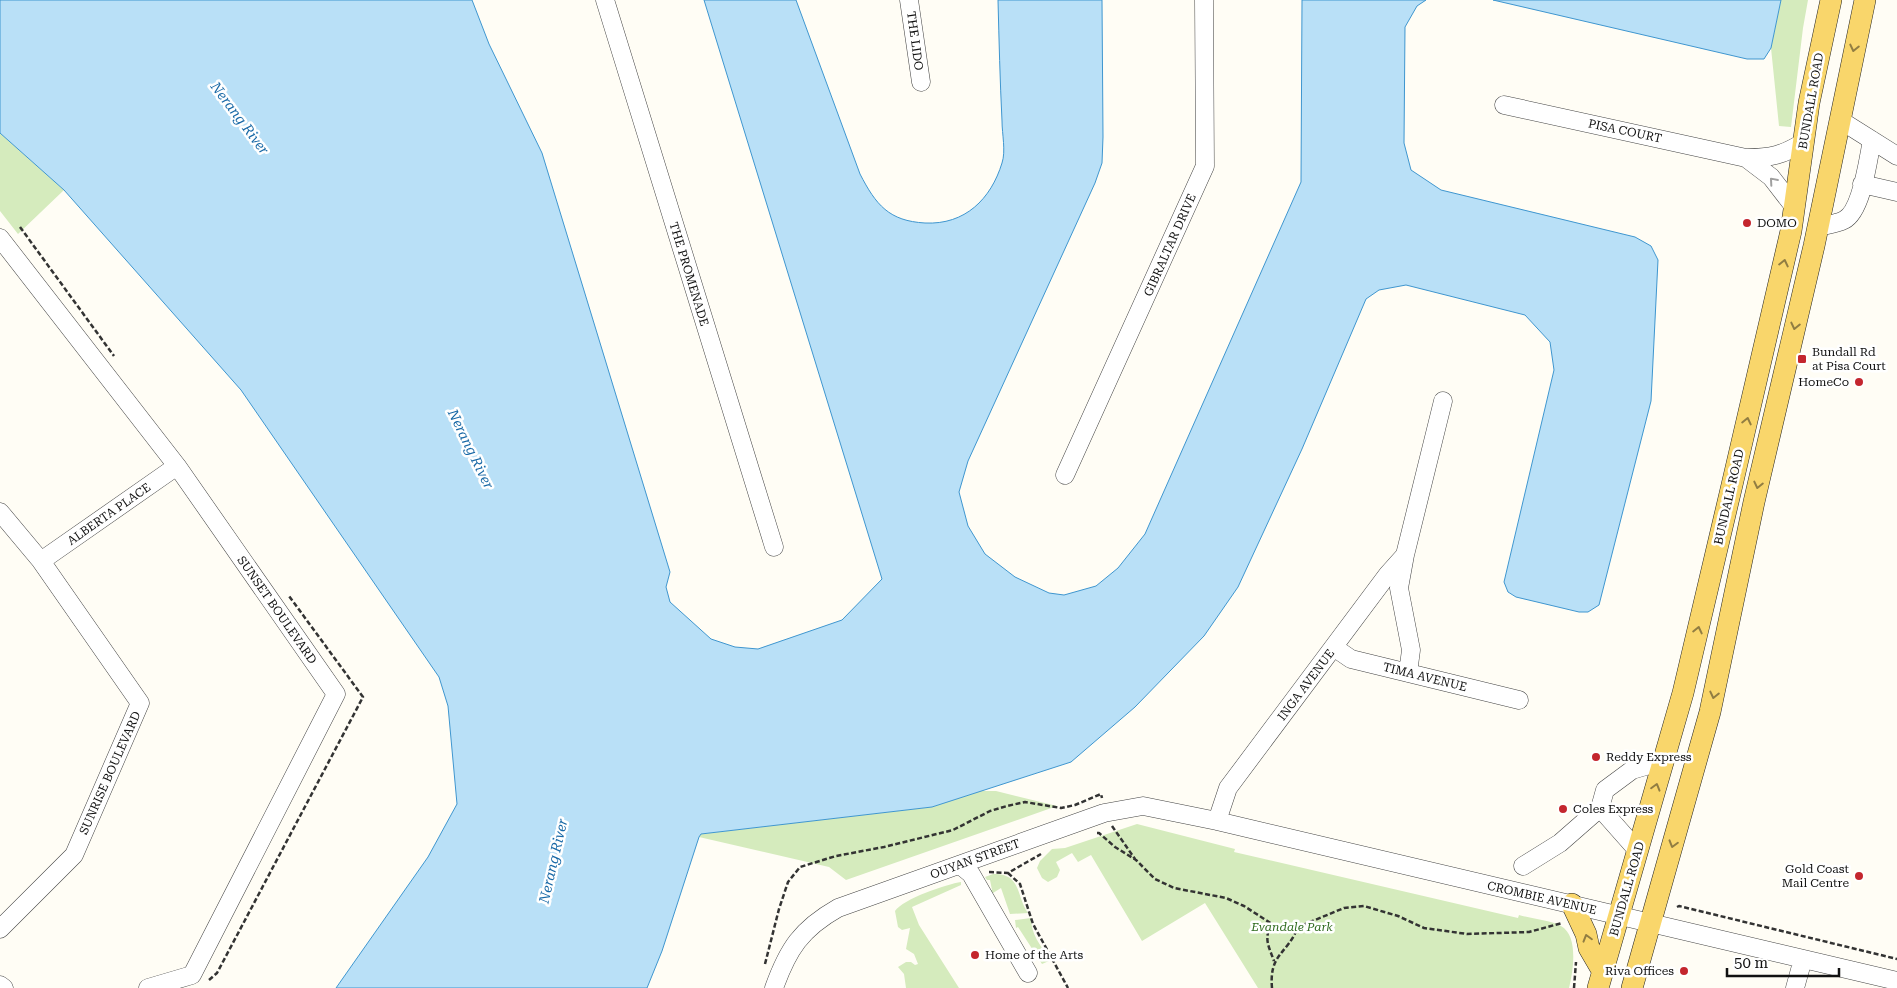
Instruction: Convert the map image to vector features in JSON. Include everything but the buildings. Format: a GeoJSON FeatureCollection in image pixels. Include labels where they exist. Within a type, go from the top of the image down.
{"type":"FeatureCollection","features":[{"type":"Feature","properties":{"kind":"main road","name":"BUNDALL ROAD"},"geometry":{"type":"LineString","coordinates":[[1600,980],[1687,674],[1787,250],[1795,208],[1809,103],[1831,0]]}},
{"type":"Feature","properties":{"kind":"main road","name":"BUNDALL ROAD"},"geometry":{"type":"LineString","coordinates":[[1632,988],[1649,922],[1710,712],[1754,502],[1818,227],[1865,0]]}},
{"type":"Feature","properties":{"kind":"main road"},"geometry":{"type":"LineString","coordinates":[[1572,904],[1586,934],[1600,980]]}},
{"type":"Feature","properties":{"kind":"street","name":"THE PROMENADE"},"geometry":{"type":"LineString","coordinates":[[604,0],[774,547]]}},
{"type":"Feature","properties":{"kind":"street","name":"THE LIDO"},"geometry":{"type":"LineString","coordinates":[[909,0],[921,82]]}},
{"type":"Feature","properties":{"kind":"street","name":"GIBRALTAR DRIVE"},"geometry":{"type":"LineString","coordinates":[[1066,475],[1205,166],[1204,0]]}},
{"type":"Feature","properties":{"kind":"street","name":"PISA COURT"},"geometry":{"type":"LineString","coordinates":[[1504,105],[1746,158],[1767,158],[1783,154],[1804,142]]}},
{"type":"Feature","properties":{"kind":"street"},"geometry":{"type":"LineString","coordinates":[[1840,120],[1897,156]]}},
{"type":"Feature","properties":{"kind":"street"},"geometry":{"type":"LineString","coordinates":[[1818,227],[1845,220],[1857,206],[1872,140]]}},
{"type":"Feature","properties":{"kind":"street","name":"PISA COURT"},"geometry":{"type":"LineString","coordinates":[[1746,158],[1771,177],[1795,208]]}},
{"type":"Feature","properties":{"kind":"street"},"geometry":{"type":"LineString","coordinates":[[1862,184],[1897,192]]}},
{"type":"Feature","properties":{"kind":"street","name":"SUNSET BOULEVARD"},"geometry":{"type":"LineString","coordinates":[[0,238],[177,466],[336,694],[192,975],[148,988]]}},
{"type":"Feature","properties":{"kind":"street","name":"INGA AVENUE"},"geometry":{"type":"LineString","coordinates":[[1408,673],[1410,650],[1400,588],[1405,555],[1443,400]]}},
{"type":"Feature","properties":{"kind":"street","name":"ALBERTA PLACE"},"geometry":{"type":"LineString","coordinates":[[41,561],[177,466]]}},
{"type":"Feature","properties":{"kind":"street","name":"SUNRISE BOULEVARD"},"geometry":{"type":"LineString","coordinates":[[0,512],[41,561],[140,702],[74,855],[0,929]]}},
{"type":"Feature","properties":{"kind":"street","name":"INGA AVENUE"},"geometry":{"type":"LineString","coordinates":[[1217,821],[1228,788],[1335,648],[1388,574],[1405,555]]}},
{"type":"Feature","properties":{"kind":"street","name":"TIMA AVENUE"},"geometry":{"type":"LineString","coordinates":[[1335,648],[1351,659],[1519,700]]}},
{"type":"Feature","properties":{"kind":"street"},"geometry":{"type":"LineString","coordinates":[[1523,866],[1560,842],[1600,808],[1605,790],[1632,770],[1663,761]]}},
{"type":"Feature","properties":{"kind":"street","name":"OUYAN STREET"},"geometry":{"type":"LineString","coordinates":[[774,988],[784,961],[803,934],[819,919],[838,908],[966,869],[1108,812],[1143,806],[1217,821]]}},
{"type":"Feature","properties":{"kind":"street"},"geometry":{"type":"LineString","coordinates":[[1600,808],[1638,851]]}},
{"type":"Feature","properties":{"kind":"street","name":"CROMBIE AVENUE"},"geometry":{"type":"LineString","coordinates":[[1217,821],[1897,981]]}},
{"type":"Feature","properties":{"kind":"street"},"geometry":{"type":"LineString","coordinates":[[966,869],[1028,973]]}},
{"type":"Feature","properties":{"kind":"street"},"geometry":{"type":"LineString","coordinates":[[1795,988],[1803,959]]}},
{"type":"Feature","properties":{"kind":"street"},"geometry":{"type":"LineString","coordinates":[[0,985],[4,988]]}},
{"type":"Feature","properties":{"kind":"path"},"geometry":{"type":"LineString","coordinates":[[20,227],[118,362]]}},
{"type":"Feature","properties":{"kind":"path"},"geometry":{"type":"LineString","coordinates":[[205,983],[217,973],[363,697],[287,593]]}},
{"type":"Feature","properties":{"kind":"path"},"geometry":{"type":"LineString","coordinates":[[763,970],[778,909],[788,882],[800,867],[836,856],[884,847],[953,830],[990,811],[1025,802],[1061,808],[1075,805],[1101,794],[1112,827],[1136,860],[1155,879],[1174,888],[1226,898],[1244,906],[1272,924],[1298,927],[1344,908],[1364,906],[1398,916],[1424,928],[1467,934],[1529,932],[1563,923],[1569,926]]}},
{"type":"Feature","properties":{"kind":"path"},"geometry":{"type":"LineString","coordinates":[[1092,835],[1099,833],[1120,851],[1136,860]]}},
{"type":"Feature","properties":{"kind":"path"},"geometry":{"type":"LineString","coordinates":[[966,869],[1008,873],[1045,851]]}},
{"type":"Feature","properties":{"kind":"path"},"geometry":{"type":"LineString","coordinates":[[1008,873],[1020,884],[1033,924],[1068,988]]}},
{"type":"Feature","properties":{"kind":"path"},"geometry":{"type":"LineString","coordinates":[[1677,907],[1680,906],[1897,959]]}},
{"type":"Feature","properties":{"kind":"path"},"geometry":{"type":"LineString","coordinates":[[1272,924],[1267,933],[1268,945],[1274,961]]}},
{"type":"Feature","properties":{"kind":"path"},"geometry":{"type":"LineString","coordinates":[[1272,988],[1271,978],[1274,961],[1294,936],[1298,927]]}},
{"type":"Feature","properties":{"kind":"green space"},"geometry":{"type":"Polygon","coordinates":[[[1781,0],[1808,0],[1791,127],[1779,126],[1771,48],[1781,0]]]}},
{"type":"Feature","properties":{"kind":"green space"},"geometry":{"type":"Polygon","coordinates":[[[0,133],[64,190],[18,234],[0,211],[0,133]]]}},
{"type":"Feature","properties":{"kind":"green space"},"geometry":{"type":"Polygon","coordinates":[[[981,791],[996,791],[1057,806],[846,880],[829,867],[699,837],[701,834],[932,807],[981,791]]]}},
{"type":"Feature","properties":{"kind":"green space","name":"Evandale Park"},"geometry":{"type":"Polygon","coordinates":[[[1137,824],[1235,849],[1234,852],[1518,918],[1519,915],[1556,924],[1567,931],[1572,946],[1573,964],[1569,988],[1258,988],[1205,903],[1142,941],[1091,855],[1078,862],[1072,853],[1056,862],[1060,870],[1057,877],[1048,882],[1042,878],[1037,868],[1040,861],[1052,849],[1065,848],[1137,824]]]}},
{"type":"Feature","properties":{"kind":"green space"},"geometry":{"type":"Polygon","coordinates":[[[993,874],[1009,877],[1014,882],[1028,913],[1010,914],[1001,888],[993,893],[989,890],[992,890],[990,880],[987,880],[985,877],[993,874]]]}},
{"type":"Feature","properties":{"kind":"green space"},"geometry":{"type":"Polygon","coordinates":[[[961,882],[961,885],[912,907],[919,925],[959,988],[906,988],[904,974],[898,967],[906,962],[918,964],[914,954],[906,949],[910,928],[902,930],[898,927],[895,911],[916,897],[961,882]]]}},
{"type":"Feature","properties":{"kind":"green space"},"geometry":{"type":"Polygon","coordinates":[[[1031,918],[1034,934],[1049,958],[1049,961],[1042,964],[1018,927],[1016,928],[1015,920],[1031,918]]]}},
{"type":"Feature","properties":{"kind":"water","name":"Nerang River"},"geometry":{"type":"Polygon","coordinates":[[[0,0],[472,0],[489,44],[542,153],[670,572],[666,587],[670,602],[711,639],[735,647],[758,649],[842,620],[882,579],[704,0],[796,0],[860,174],[866,185],[878,203],[893,215],[913,222],[925,223],[952,220],[974,207],[991,188],[1002,163],[1004,148],[998,0],[1102,0],[1102,163],[1095,183],[968,461],[959,492],[968,526],[985,554],[1015,577],[1049,593],[1064,595],[1096,586],[1118,568],[1145,534],[1301,182],[1302,0],[1426,0],[1417,6],[1405,27],[1404,143],[1411,170],[1441,190],[1635,237],[1651,246],[1658,260],[1651,401],[1599,605],[1588,612],[1579,612],[1516,597],[1508,592],[1504,582],[1554,370],[1550,342],[1525,315],[1406,285],[1379,290],[1366,299],[1302,449],[1238,587],[1204,636],[1135,707],[1071,762],[932,807],[701,834],[662,951],[647,988],[336,988],[428,857],[457,804],[448,706],[439,677],[241,390],[64,190],[0,133],[0,0]]]}},
{"type":"Feature","properties":{"kind":"water"},"geometry":{"type":"Polygon","coordinates":[[[1493,0],[1781,0],[1771,48],[1764,59],[1747,59],[1493,0]]]}},
{"type":"Feature","properties":{"kind":"place","name":"DOMO"},"geometry":{"type":"Point","coordinates":[1747,223]}},
{"type":"Feature","properties":{"kind":"place","name":"Bundall Rd at Pisa Court"},"geometry":{"type":"Point","coordinates":[1802,359]}},
{"type":"Feature","properties":{"kind":"place","name":"HomeCo"},"geometry":{"type":"Point","coordinates":[1859,382]}},
{"type":"Feature","properties":{"kind":"place","name":"Reddy Express"},"geometry":{"type":"Point","coordinates":[1596,757]}},
{"type":"Feature","properties":{"kind":"place","name":"Coles Express"},"geometry":{"type":"Point","coordinates":[1563,809]}},
{"type":"Feature","properties":{"kind":"place","name":"Gold Coast Mail Centre"},"geometry":{"type":"Point","coordinates":[1859,876]}},
{"type":"Feature","properties":{"kind":"place","name":"Home of the Arts"},"geometry":{"type":"Point","coordinates":[975,955]}},
{"type":"Feature","properties":{"kind":"place","name":"Riva Offices"},"geometry":{"type":"Point","coordinates":[1684,971]}}]}
